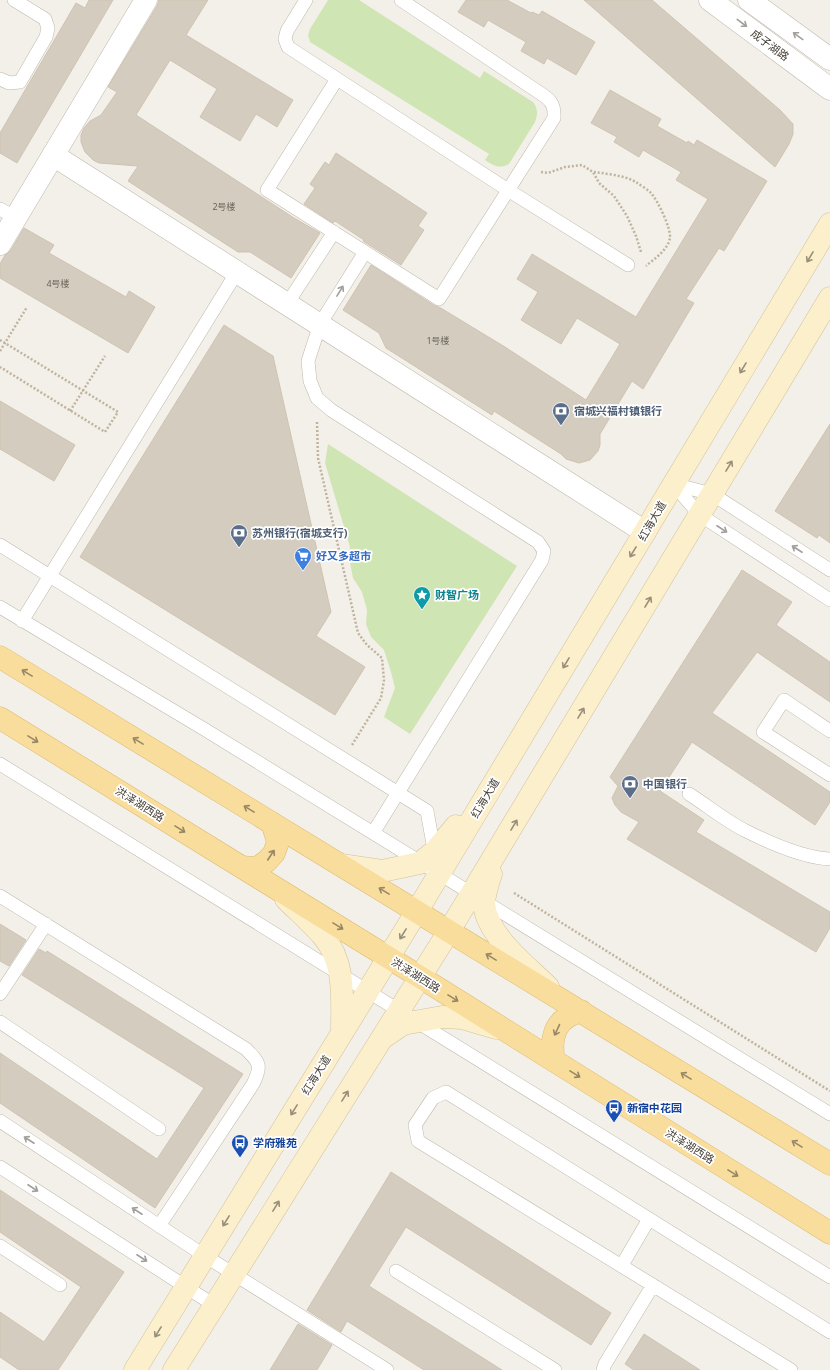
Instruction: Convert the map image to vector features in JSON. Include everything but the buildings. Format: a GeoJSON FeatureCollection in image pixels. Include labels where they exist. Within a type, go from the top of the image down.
{"type":"FeatureCollection","features":[{"type":"Feature","properties":{"kind":"main road","name":"红海大道"},"geometry":{"type":"LineString","coordinates":[[135,1370],[417,911],[830,224]]}},
{"type":"Feature","properties":{"kind":"main road"},"geometry":{"type":"LineString","coordinates":[[174,1370],[380,1040],[407,1016],[420,977],[450,931],[478,898],[496,854],[830,298]]}},
{"type":"Feature","properties":{"kind":"main road"},"geometry":{"type":"LineString","coordinates":[[0,657],[830,1164]]}},
{"type":"Feature","properties":{"kind":"main road","name":"洪泽湖西路"},"geometry":{"type":"LineString","coordinates":[[0,718],[420,977],[830,1233]]}},
{"type":"Feature","properties":{"kind":"main road"},"geometry":{"type":"LineString","coordinates":[[341,865],[382,871],[428,857],[493,785]]}},
{"type":"Feature","properties":{"kind":"main road"},"geometry":{"type":"LineString","coordinates":[[242,867],[257,868],[267,861],[274,853],[278,842],[272,823]]}},
{"type":"Feature","properties":{"kind":"main road"},"geometry":{"type":"LineString","coordinates":[[274,887],[324,937],[335,957],[341,975],[342,1032]]}},
{"type":"Feature","properties":{"kind":"main road"},"geometry":{"type":"LineString","coordinates":[[478,898],[492,927],[506,946],[562,1000]]}},
{"type":"Feature","properties":{"kind":"main road"},"geometry":{"type":"LineString","coordinates":[[554,1061],[552,1051],[554,1037],[558,1026],[566,1018],[581,1011]]}},
{"type":"Feature","properties":{"kind":"main road"},"geometry":{"type":"LineString","coordinates":[[407,1016],[462,1018],[505,1030]]}},
{"type":"Feature","properties":{"kind":"street"},"geometry":{"type":"LineString","coordinates":[[0,244],[8,214],[53,155],[146,0]]}},
{"type":"Feature","properties":{"kind":"street","name":"成子湖路"},"geometry":{"type":"LineString","coordinates":[[710,0],[830,89]]}},
{"type":"Feature","properties":{"kind":"street"},"geometry":{"type":"LineString","coordinates":[[749,0],[830,59]]}},
{"type":"Feature","properties":{"kind":"street"},"geometry":{"type":"LineString","coordinates":[[53,155],[645,532]]}},
{"type":"Feature","properties":{"kind":"lane"},"geometry":{"type":"LineString","coordinates":[[0,79],[9,83],[20,82],[46,37],[48,28],[45,19],[14,0]]}},
{"type":"Feature","properties":{"kind":"lane"},"geometry":{"type":"LineString","coordinates":[[306,0],[287,31],[285,39],[288,47],[508,190],[633,268]]}},
{"type":"Feature","properties":{"kind":"lane"},"geometry":{"type":"LineString","coordinates":[[337,79],[267,190],[439,298],[554,118],[554,108],[547,98],[538,90],[415,3],[401,0]]}},
{"type":"Feature","properties":{"kind":"lane"},"geometry":{"type":"LineString","coordinates":[[287,304],[334,232]]}},
{"type":"Feature","properties":{"kind":"lane"},"geometry":{"type":"LineString","coordinates":[[365,252],[320,324],[308,361],[310,381],[317,398],[331,410],[538,542],[544,551],[542,560],[373,833]]}},
{"type":"Feature","properties":{"kind":"lane"},"geometry":{"type":"LineString","coordinates":[[22,620],[237,272]]}},
{"type":"Feature","properties":{"kind":"lane"},"geometry":{"type":"LineString","coordinates":[[673,484],[712,494],[830,570]]}},
{"type":"Feature","properties":{"kind":"lane"},"geometry":{"type":"LineString","coordinates":[[673,484],[700,515],[830,600]]}},
{"type":"Feature","properties":{"kind":"lane"},"geometry":{"type":"LineString","coordinates":[[0,544],[427,811],[428,857],[439,874],[830,1114]]}},
{"type":"Feature","properties":{"kind":"lane"},"geometry":{"type":"LineString","coordinates":[[0,607],[204,729],[373,833],[428,857],[439,874]]}},
{"type":"Feature","properties":{"kind":"lane"},"geometry":{"type":"LineString","coordinates":[[830,731],[784,700],[763,732],[830,775]]}},
{"type":"Feature","properties":{"kind":"lane"},"geometry":{"type":"LineString","coordinates":[[0,764],[830,1277]]}},
{"type":"Feature","properties":{"kind":"lane"},"geometry":{"type":"LineString","coordinates":[[690,794],[745,831],[792,851],[816,858],[830,859]]}},
{"type":"Feature","properties":{"kind":"lane"},"geometry":{"type":"LineString","coordinates":[[0,896],[246,1049],[257,1060],[259,1072],[253,1084],[159,1226]]}},
{"type":"Feature","properties":{"kind":"lane"},"geometry":{"type":"LineString","coordinates":[[0,994],[46,924]]}},
{"type":"Feature","properties":{"kind":"lane"},"geometry":{"type":"LineString","coordinates":[[0,1022],[159,1129]]}},
{"type":"Feature","properties":{"kind":"lane"},"geometry":{"type":"LineString","coordinates":[[791,1370],[418,1141],[415,1125],[433,1098],[446,1092],[830,1332]]}},
{"type":"Feature","properties":{"kind":"lane"},"geometry":{"type":"LineString","coordinates":[[0,1121],[205,1256],[387,1370]]}},
{"type":"Feature","properties":{"kind":"lane"},"geometry":{"type":"LineString","coordinates":[[0,1167],[214,1305]]}},
{"type":"Feature","properties":{"kind":"lane"},"geometry":{"type":"LineString","coordinates":[[622,1265],[649,1218]]}},
{"type":"Feature","properties":{"kind":"lane"},"geometry":{"type":"LineString","coordinates":[[0,1246],[60,1285]]}},
{"type":"Feature","properties":{"kind":"lane"},"geometry":{"type":"LineString","coordinates":[[396,1271],[555,1370]]}},
{"type":"Feature","properties":{"kind":"lane"},"geometry":{"type":"LineString","coordinates":[[603,1370],[605,1364],[653,1285]]}},
{"type":"Feature","properties":{"kind":"path"},"geometry":{"type":"LineString","coordinates":[[520,171],[548,173],[565,167],[582,165],[593,172],[615,175],[635,182],[651,194],[660,206],[667,223],[670,239],[662,253],[633,268]]}},
{"type":"Feature","properties":{"kind":"path"},"geometry":{"type":"LineString","coordinates":[[593,172],[599,184],[614,196],[627,216],[636,236],[641,254],[633,268]]}},
{"type":"Feature","properties":{"kind":"path"},"geometry":{"type":"LineString","coordinates":[[0,351],[27,307]]}},
{"type":"Feature","properties":{"kind":"path"},"geometry":{"type":"LineString","coordinates":[[0,340],[118,412],[106,432],[0,367]]}},
{"type":"Feature","properties":{"kind":"path"},"geometry":{"type":"LineString","coordinates":[[70,410],[105,356]]}},
{"type":"Feature","properties":{"kind":"path"},"geometry":{"type":"LineString","coordinates":[[317,398],[318,458],[358,633],[367,645],[382,658],[384,680],[381,698],[343,759]]}},
{"type":"Feature","properties":{"kind":"path"},"geometry":{"type":"LineString","coordinates":[[514,893],[830,1091]]}},
{"type":"Feature","properties":{"kind":"green space"},"geometry":{"type":"Polygon","coordinates":[[[328,0],[359,0],[480,78],[484,71],[533,102],[537,112],[535,122],[509,164],[499,167],[488,162],[485,160],[489,154],[310,42],[308,35],[310,29],[328,0]]]}},
{"type":"Feature","properties":{"kind":"green space"},"geometry":{"type":"Polygon","coordinates":[[[328,444],[517,566],[410,734],[384,717],[395,688],[384,650],[371,637],[366,624],[367,610],[362,592],[353,578],[349,558],[350,547],[325,463],[328,444]]]}},
{"type":"Feature","properties":{"kind":"place","name":"宿城兴福村镇银行"},"geometry":{"type":"Point","coordinates":[561,426]}},
{"type":"Feature","properties":{"kind":"place","name":"苏州银行(宿城支行)"},"geometry":{"type":"Point","coordinates":[239,548]}},
{"type":"Feature","properties":{"kind":"place","name":"好又多超市"},"geometry":{"type":"Point","coordinates":[303,571]}},
{"type":"Feature","properties":{"kind":"place","name":"财智广场"},"geometry":{"type":"Point","coordinates":[422,610]}},
{"type":"Feature","properties":{"kind":"place","name":"中国银行"},"geometry":{"type":"Point","coordinates":[630,799]}},
{"type":"Feature","properties":{"kind":"place","name":"新宿中花园"},"geometry":{"type":"Point","coordinates":[614,1123]}},
{"type":"Feature","properties":{"kind":"place","name":"学府雅苑"},"geometry":{"type":"Point","coordinates":[240,1158]}}]}
